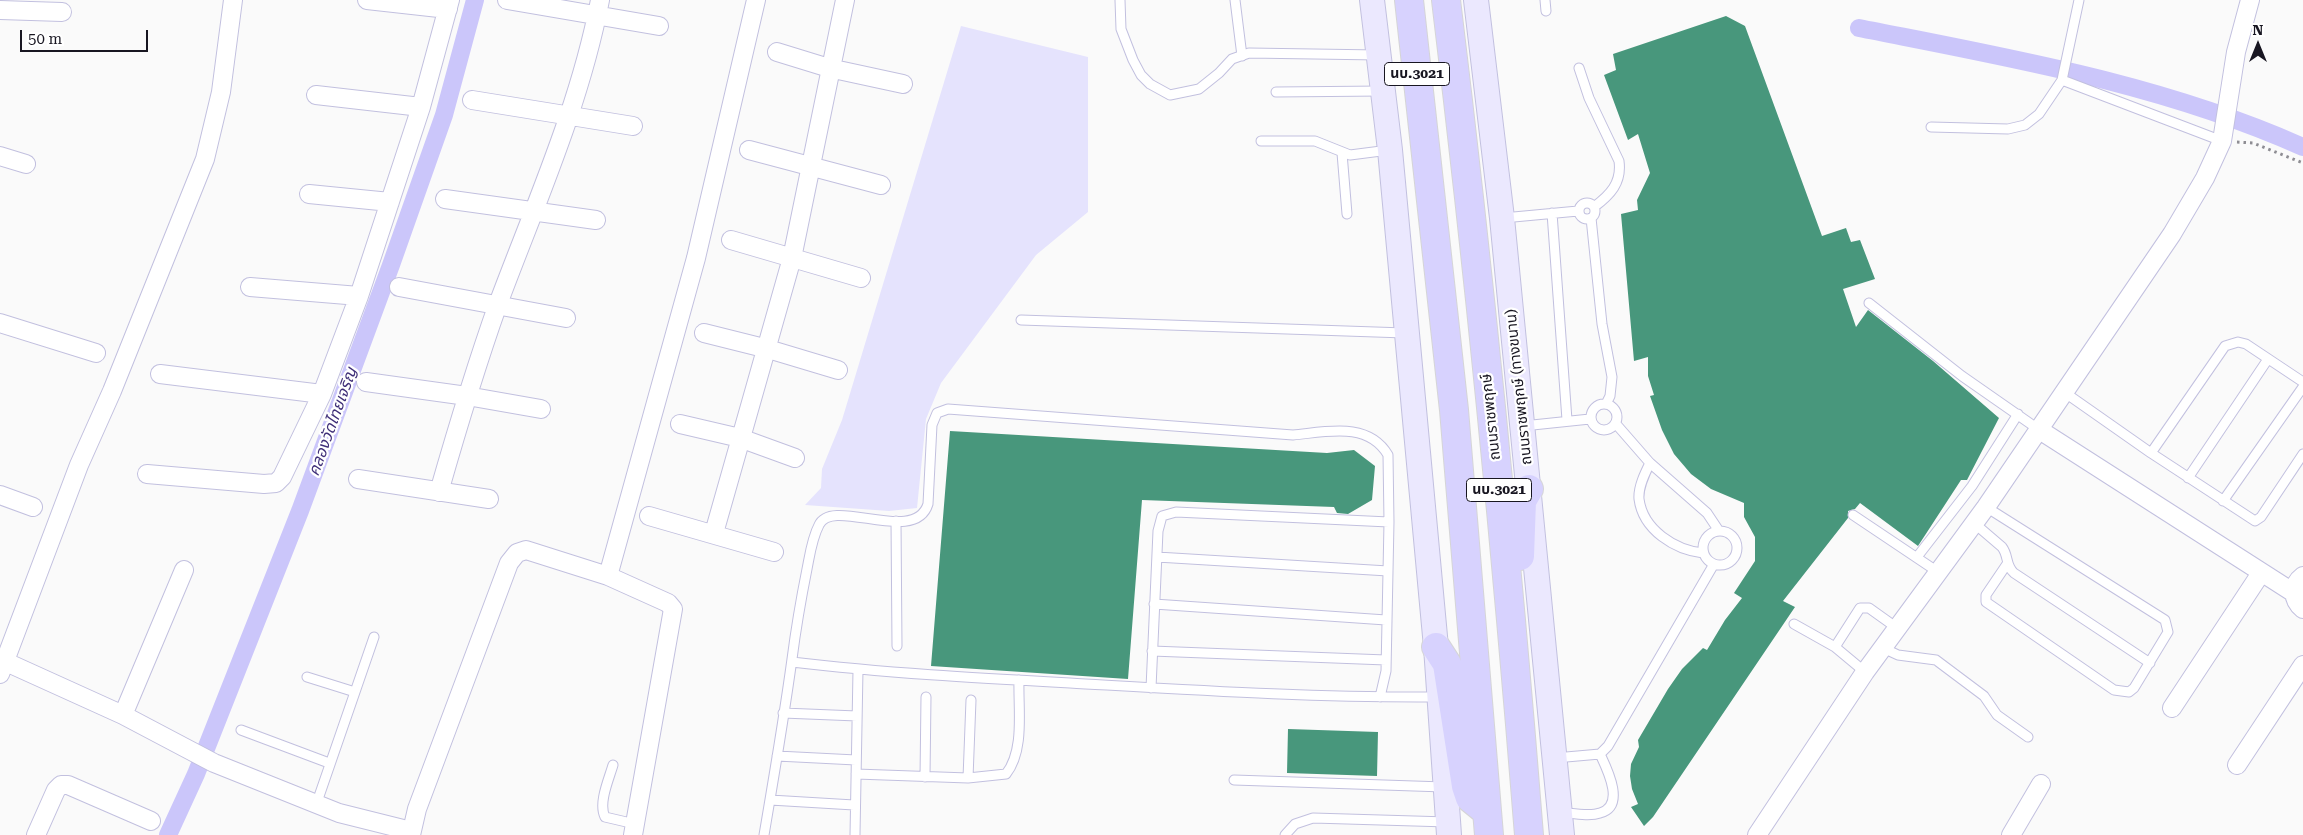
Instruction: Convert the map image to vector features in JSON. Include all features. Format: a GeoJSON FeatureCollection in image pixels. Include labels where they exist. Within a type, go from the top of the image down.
{"type":"FeatureCollection","features":[{"type":"Feature","properties":{"kind":"main road","name":"นบ.3021"},"geometry":{"type":"LineString","coordinates":[[1372,0],[1390,150],[1405,333],[1436,647],[1449,828]]}},
{"type":"Feature","properties":{"kind":"main road","name":"นบ.3021"},"geometry":{"type":"LineString","coordinates":[[1409,0],[1454,410],[1488,823]]}},
{"type":"Feature","properties":{"kind":"main road","name":"ถนนราชพฤกษ์"},"geometry":{"type":"LineString","coordinates":[[1446,0],[1466,166],[1512,621],[1529,835]]}},
{"type":"Feature","properties":{"kind":"main road","name":"ถนนราชพฤกษ์ (ทางขนาน)"},"geometry":{"type":"LineString","coordinates":[[1476,0],[1502,218],[1561,824]]}},
{"type":"Feature","properties":{"kind":"main road"},"geometry":{"type":"LineString","coordinates":[[1512,621],[1520,599],[1522,502],[1529,489]]}},
{"type":"Feature","properties":{"kind":"main road"},"geometry":{"type":"LineString","coordinates":[[1436,647],[1447,664],[1466,786],[1470,798],[1488,823]]}},
{"type":"Feature","properties":{"kind":"street"},"geometry":{"type":"LineString","coordinates":[[233,0],[221,92],[205,158],[112,391],[79,465],[3,668],[123,715],[214,763],[316,805],[411,833],[417,809],[509,563],[517,553],[526,550],[608,576],[668,603],[673,609],[634,829]]}},
{"type":"Feature","properties":{"kind":"street"},"geometry":{"type":"LineString","coordinates":[[147,474],[264,484],[276,483],[282,477],[322,394],[359,296],[390,202],[420,107],[449,4],[367,0]]}},
{"type":"Feature","properties":{"kind":"street"},"geometry":{"type":"LineString","coordinates":[[507,0],[598,7],[659,26]]}},
{"type":"Feature","properties":{"kind":"street"},"geometry":{"type":"LineString","coordinates":[[608,576],[696,258],[756,0]]}},
{"type":"Feature","properties":{"kind":"street"},"geometry":{"type":"LineString","coordinates":[[714,533],[740,438],[768,349],[792,258],[812,168],[829,68],[845,0]]}},
{"type":"Feature","properties":{"kind":"street"},"geometry":{"type":"LineString","coordinates":[[1757,835],[1865,672],[1986,507],[2172,234],[2204,178],[2222,141],[2236,52],[2250,0]]}},
{"type":"Feature","properties":{"kind":"street"},"geometry":{"type":"LineString","coordinates":[[439,492],[467,396],[568,115],[598,7]]}},
{"type":"Feature","properties":{"kind":"street"},"geometry":{"type":"LineString","coordinates":[[0,10],[62,12]]}},
{"type":"Feature","properties":{"kind":"street"},"geometry":{"type":"LineString","coordinates":[[777,52],[829,68],[903,84]]}},
{"type":"Feature","properties":{"kind":"street"},"geometry":{"type":"LineString","coordinates":[[316,95],[420,107]]}},
{"type":"Feature","properties":{"kind":"street"},"geometry":{"type":"LineString","coordinates":[[472,100],[633,126]]}},
{"type":"Feature","properties":{"kind":"street"},"geometry":{"type":"LineString","coordinates":[[749,150],[881,185]]}},
{"type":"Feature","properties":{"kind":"street"},"geometry":{"type":"LineString","coordinates":[[0,156],[26,164]]}},
{"type":"Feature","properties":{"kind":"street"},"geometry":{"type":"LineString","coordinates":[[309,194],[390,202]]}},
{"type":"Feature","properties":{"kind":"street"},"geometry":{"type":"LineString","coordinates":[[445,199],[596,220]]}},
{"type":"Feature","properties":{"kind":"street"},"geometry":{"type":"LineString","coordinates":[[731,240],[861,278]]}},
{"type":"Feature","properties":{"kind":"street"},"geometry":{"type":"LineString","coordinates":[[250,287],[359,296]]}},
{"type":"Feature","properties":{"kind":"street"},"geometry":{"type":"LineString","coordinates":[[399,287],[566,318]]}},
{"type":"Feature","properties":{"kind":"street"},"geometry":{"type":"LineString","coordinates":[[0,323],[96,353]]}},
{"type":"Feature","properties":{"kind":"street"},"geometry":{"type":"LineString","coordinates":[[704,333],[768,349],[838,370]]}},
{"type":"Feature","properties":{"kind":"street"},"geometry":{"type":"LineString","coordinates":[[160,374],[322,394]]}},
{"type":"Feature","properties":{"kind":"street"},"geometry":{"type":"LineString","coordinates":[[366,382],[467,396],[541,409]]}},
{"type":"Feature","properties":{"kind":"street"},"geometry":{"type":"LineString","coordinates":[[680,424],[740,438],[795,458]]}},
{"type":"Feature","properties":{"kind":"street"},"geometry":{"type":"LineString","coordinates":[[2038,430],[2294,593]]}},
{"type":"Feature","properties":{"kind":"street"},"geometry":{"type":"LineString","coordinates":[[358,480],[489,499]]}},
{"type":"Feature","properties":{"kind":"street"},"geometry":{"type":"LineString","coordinates":[[0,495],[33,507]]}},
{"type":"Feature","properties":{"kind":"street"},"geometry":{"type":"LineString","coordinates":[[649,516],[714,533],[774,552]]}},
{"type":"Feature","properties":{"kind":"street"},"geometry":{"type":"LineString","coordinates":[[123,715],[184,570]]}},
{"type":"Feature","properties":{"kind":"street"},"geometry":{"type":"LineString","coordinates":[[2172,708],[2261,573]]}},
{"type":"Feature","properties":{"kind":"street"},"geometry":{"type":"LineString","coordinates":[[2303,576],[2295,584],[2294,593],[2295,600],[2303,609]]}},
{"type":"Feature","properties":{"kind":"street"},"geometry":{"type":"LineString","coordinates":[[2237,764],[2303,665]]}},
{"type":"Feature","properties":{"kind":"street"},"geometry":{"type":"LineString","coordinates":[[2011,835],[2041,784]]}},
{"type":"Feature","properties":{"kind":"street"},"geometry":{"type":"LineString","coordinates":[[36,835],[56,790],[61,785],[68,785],[150,821]]}},
{"type":"Feature","properties":{"kind":"lane"},"geometry":{"type":"LineString","coordinates":[[1120,0],[1121,29],[1141,75],[1150,84],[1170,95],[1199,89],[1220,74],[1232,59],[1249,53],[1379,54]]}},
{"type":"Feature","properties":{"kind":"lane"},"geometry":{"type":"LineString","coordinates":[[1235,0],[1242,56]]}},
{"type":"Feature","properties":{"kind":"lane"},"geometry":{"type":"LineString","coordinates":[[1545,0],[1546,11]]}},
{"type":"Feature","properties":{"kind":"lane"},"geometry":{"type":"LineString","coordinates":[[1931,127],[2008,129],[2025,125],[2039,114],[2062,80],[2079,0]]}},
{"type":"Feature","properties":{"kind":"lane"},"geometry":{"type":"LineString","coordinates":[[1579,68],[1589,98],[1619,161],[1620,172],[1610,195],[1594,207]]}},
{"type":"Feature","properties":{"kind":"lane"},"geometry":{"type":"LineString","coordinates":[[2062,80],[2222,141]]}},
{"type":"Feature","properties":{"kind":"lane"},"geometry":{"type":"LineString","coordinates":[[1276,92],[1382,91]]}},
{"type":"Feature","properties":{"kind":"lane"},"geometry":{"type":"LineString","coordinates":[[1261,141],[1315,141],[1350,155],[1390,150]]}},
{"type":"Feature","properties":{"kind":"lane"},"geometry":{"type":"LineString","coordinates":[[1342,153],[1347,214]]}},
{"type":"Feature","properties":{"kind":"lane"},"geometry":{"type":"LineString","coordinates":[[1502,218],[1578,210],[1583,204],[1591,204],[1594,207]]}},
{"type":"Feature","properties":{"kind":"lane"},"geometry":{"type":"LineString","coordinates":[[1594,207],[1595,211],[1590,218],[1602,324],[1612,378],[1610,396],[1606,404]]}},
{"type":"Feature","properties":{"kind":"lane"},"geometry":{"type":"LineString","coordinates":[[1578,210],[1582,218],[1590,218]]}},
{"type":"Feature","properties":{"kind":"lane"},"geometry":{"type":"LineString","coordinates":[[1552,213],[1567,420]]}},
{"type":"Feature","properties":{"kind":"lane"},"geometry":{"type":"LineString","coordinates":[[1869,303],[1962,376],[2038,430]]}},
{"type":"Feature","properties":{"kind":"lane"},"geometry":{"type":"LineString","coordinates":[[1021,320],[1405,333]]}},
{"type":"Feature","properties":{"kind":"lane"},"geometry":{"type":"LineString","coordinates":[[2151,454],[2225,346],[2238,342],[2246,344],[2303,382]]}},
{"type":"Feature","properties":{"kind":"lane"},"geometry":{"type":"LineString","coordinates":[[2188,478],[2268,358]]}},
{"type":"Feature","properties":{"kind":"lane"},"geometry":{"type":"LineString","coordinates":[[2223,501],[2303,386]]}},
{"type":"Feature","properties":{"kind":"lane"},"geometry":{"type":"LineString","coordinates":[[2064,392],[2151,454],[2252,520],[2258,520],[2303,454]]}},
{"type":"Feature","properties":{"kind":"lane"},"geometry":{"type":"LineString","coordinates":[[1616,424],[1612,428],[1601,430],[1596,428],[1590,419],[1590,414],[1596,406],[1606,404],[1616,411],[1616,424],[1650,462],[1707,513],[1719,531],[1732,536],[1737,550],[1734,557],[1728,562],[1714,564]]}},
{"type":"Feature","properties":{"kind":"lane"},"geometry":{"type":"LineString","coordinates":[[764,835],[778,756],[798,614],[811,548],[819,523],[828,516],[838,515],[896,521],[916,519],[926,510],[932,425],[937,413],[948,409],[1293,434],[1317,430],[1372,436],[1383,446],[1388,455],[1389,522],[1386,660],[1380,697]]}},
{"type":"Feature","properties":{"kind":"lane"},"geometry":{"type":"LineString","coordinates":[[1917,557],[1972,486],[2018,414]]}},
{"type":"Feature","properties":{"kind":"lane"},"geometry":{"type":"LineString","coordinates":[[1522,426],[1590,419]]}},
{"type":"Feature","properties":{"kind":"lane"},"geometry":{"type":"LineString","coordinates":[[1650,462],[1645,472],[1639,498],[1647,519],[1656,531],[1674,544],[1691,552],[1703,553],[1714,564]]}},
{"type":"Feature","properties":{"kind":"lane"},"geometry":{"type":"LineString","coordinates":[[1986,507],[2165,620],[2168,632],[2134,688],[2129,692],[2114,690],[1990,607],[1986,602],[1986,595],[2007,564]]}},
{"type":"Feature","properties":{"kind":"lane"},"geometry":{"type":"LineString","coordinates":[[1151,688],[1156,557],[1158,531],[1162,516],[1176,512],[1389,522]]}},
{"type":"Feature","properties":{"kind":"lane"},"geometry":{"type":"LineString","coordinates":[[1853,515],[1938,572]]}},
{"type":"Feature","properties":{"kind":"lane"},"geometry":{"type":"LineString","coordinates":[[896,521],[897,646]]}},
{"type":"Feature","properties":{"kind":"lane"},"geometry":{"type":"LineString","coordinates":[[1974,523],[2006,552],[2007,564],[2014,573],[2150,663]]}},
{"type":"Feature","properties":{"kind":"lane"},"geometry":{"type":"LineString","coordinates":[[1703,553],[1706,538],[1719,531]]}},
{"type":"Feature","properties":{"kind":"lane"},"geometry":{"type":"LineString","coordinates":[[1156,557],[1388,571]]}},
{"type":"Feature","properties":{"kind":"lane"},"geometry":{"type":"LineString","coordinates":[[1555,758],[1600,754],[1616,735],[1714,564]]}},
{"type":"Feature","properties":{"kind":"lane"},"geometry":{"type":"LineString","coordinates":[[1154,604],[1386,620]]}},
{"type":"Feature","properties":{"kind":"lane"},"geometry":{"type":"LineString","coordinates":[[1835,647],[1860,608],[1869,608],[1897,628]]}},
{"type":"Feature","properties":{"kind":"lane"},"geometry":{"type":"LineString","coordinates":[[1794,624],[1835,647],[1865,672]]}},
{"type":"Feature","properties":{"kind":"lane"},"geometry":{"type":"LineString","coordinates":[[316,805],[374,636]]}},
{"type":"Feature","properties":{"kind":"lane"},"geometry":{"type":"LineString","coordinates":[[1883,648],[1898,656],[1936,660],[1984,696],[1997,714],[2028,737]]}},
{"type":"Feature","properties":{"kind":"lane"},"geometry":{"type":"LineString","coordinates":[[1152,651],[1386,660]]}},
{"type":"Feature","properties":{"kind":"lane"},"geometry":{"type":"LineString","coordinates":[[792,662],[858,670],[1151,688],[1380,697],[1440,697]]}},
{"type":"Feature","properties":{"kind":"lane"},"geometry":{"type":"LineString","coordinates":[[854,835],[858,670]]}},
{"type":"Feature","properties":{"kind":"lane"},"geometry":{"type":"LineString","coordinates":[[307,677],[355,692]]}},
{"type":"Feature","properties":{"kind":"lane"},"geometry":{"type":"LineString","coordinates":[[856,774],[968,778],[1006,774],[1012,766],[1017,749],[1019,680]]}},
{"type":"Feature","properties":{"kind":"lane"},"geometry":{"type":"LineString","coordinates":[[925,777],[926,697]]}},
{"type":"Feature","properties":{"kind":"lane"},"geometry":{"type":"LineString","coordinates":[[968,778],[971,700]]}},
{"type":"Feature","properties":{"kind":"lane"},"geometry":{"type":"LineString","coordinates":[[783,713],[857,716]]}},
{"type":"Feature","properties":{"kind":"lane"},"geometry":{"type":"LineString","coordinates":[[240,730],[329,763]]}},
{"type":"Feature","properties":{"kind":"lane"},"geometry":{"type":"LineString","coordinates":[[1561,824],[1600,814],[1610,808],[1613,799],[1613,788],[1600,754]]}},
{"type":"Feature","properties":{"kind":"lane"},"geometry":{"type":"LineString","coordinates":[[778,756],[856,760]]}},
{"type":"Feature","properties":{"kind":"lane"},"geometry":{"type":"LineString","coordinates":[[613,764],[603,802],[603,813],[605,817],[634,829]]}},
{"type":"Feature","properties":{"kind":"lane"},"geometry":{"type":"LineString","coordinates":[[1234,780],[1446,787]]}},
{"type":"Feature","properties":{"kind":"lane"},"geometry":{"type":"LineString","coordinates":[[770,800],[854,805]]}},
{"type":"Feature","properties":{"kind":"lane"},"geometry":{"type":"LineString","coordinates":[[1285,835],[1295,824],[1313,818],[1449,828]]}},
{"type":"Feature","properties":{"kind":"path"},"geometry":{"type":"LineString","coordinates":[[2222,141],[2252,143],[2303,163]]}},
{"type":"Feature","properties":{"kind":"shaded area"},"geometry":{"type":"Polygon","coordinates":[[[961,26],[1088,57],[1088,212],[1036,255],[941,383],[926,419],[917,508],[889,511],[805,505],[821,488],[822,469],[842,420],[961,26]]]}},
{"type":"Feature","properties":{"kind":"building"},"geometry":{"type":"Polygon","coordinates":[[[1726,16],[1745,26],[1822,236],[1846,228],[1851,242],[1860,240],[1875,279],[1843,289],[1856,327],[1868,310],[1933,361],[1999,418],[1967,480],[1961,480],[1918,546],[1860,503],[1855,509],[1848,511],[1848,518],[1783,601],[1795,607],[1653,817],[1644,826],[1631,807],[1638,804],[1632,789],[1630,776],[1631,764],[1639,747],[1638,740],[1682,669],[1703,648],[1707,650],[1725,620],[1742,598],[1734,593],[1755,561],[1755,537],[1744,517],[1744,503],[1711,489],[1691,474],[1674,454],[1662,430],[1650,396],[1654,395],[1648,376],[1648,357],[1634,361],[1621,214],[1638,210],[1637,200],[1650,173],[1638,134],[1628,140],[1604,75],[1616,70],[1613,54],[1726,16]]]}},
{"type":"Feature","properties":{"kind":"building"},"geometry":{"type":"Polygon","coordinates":[[[950,431],[1327,453],[1354,450],[1375,466],[1372,500],[1348,514],[1337,513],[1334,507],[1142,500],[1128,679],[931,666],[950,431]]]}},
{"type":"Feature","properties":{"kind":"building"},"geometry":{"type":"Polygon","coordinates":[[[1288,729],[1378,732],[1377,776],[1287,773],[1288,729]]]}},
{"type":"Feature","properties":{"kind":"waterway","name":"คลองวัดไทยเจริญ"},"geometry":{"type":"LineString","coordinates":[[168,835],[196,774],[300,511],[391,265],[444,115],[475,0]]}},
{"type":"Feature","properties":{"kind":"waterway"},"geometry":{"type":"LineString","coordinates":[[1859,28],[2085,75],[2195,106],[2250,125],[2303,147]]}}]}
